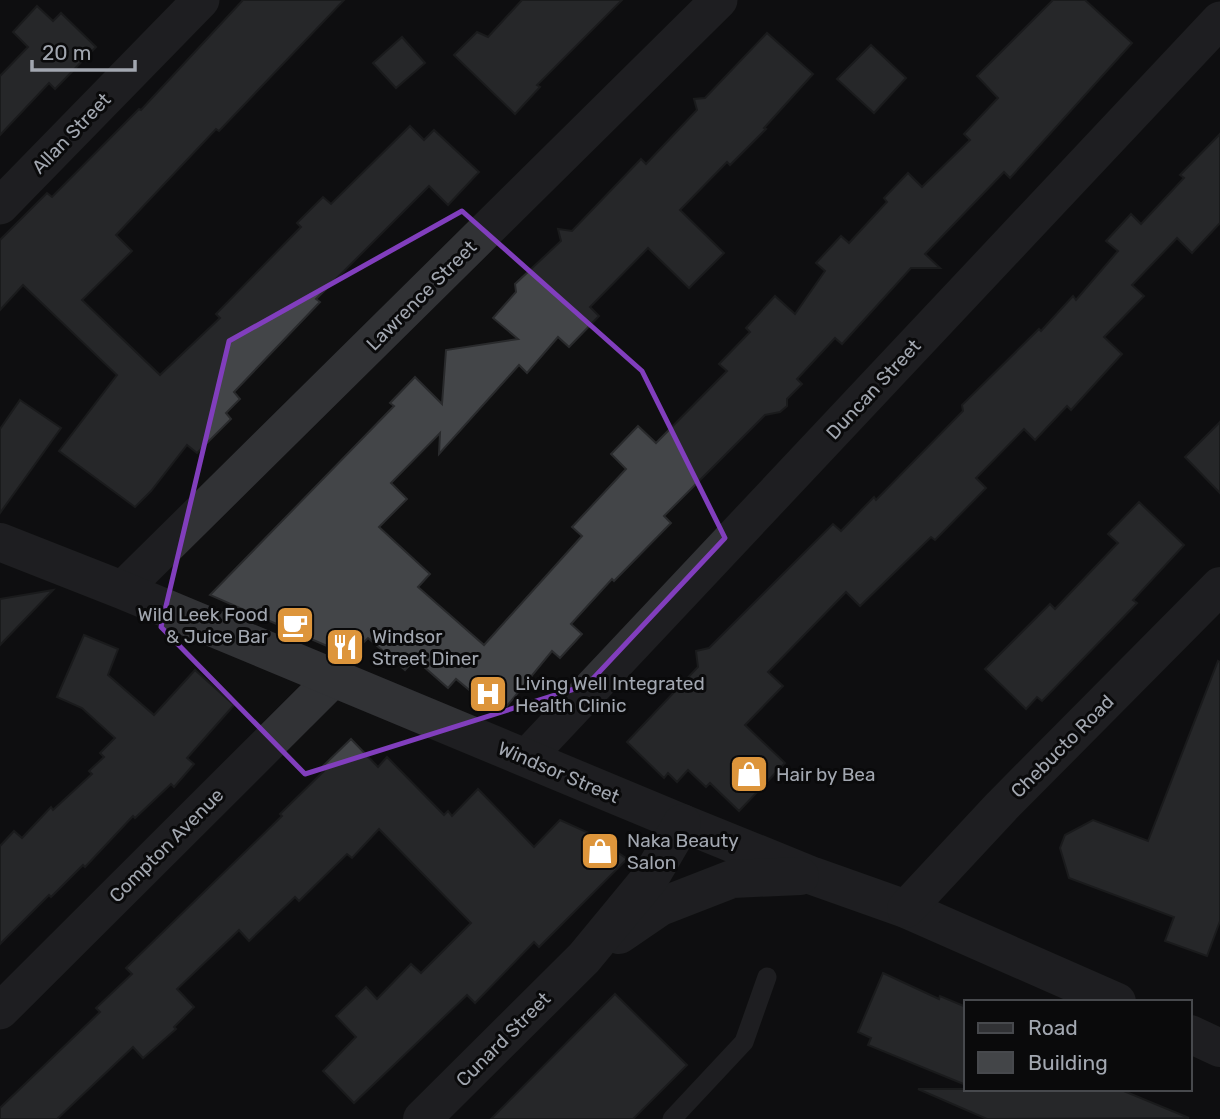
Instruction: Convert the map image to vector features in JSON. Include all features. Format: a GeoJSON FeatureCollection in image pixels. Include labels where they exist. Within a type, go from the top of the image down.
{"type":"FeatureCollection","features":[{"type":"Feature","properties":{"kind":"street","name":"Allan Street"},"geometry":{"type":"LineString","coordinates":[[0,206],[201,0]]}},
{"type":"Feature","properties":{"kind":"street","name":"Lawrence Street"},"geometry":{"type":"LineString","coordinates":[[122,590],[719,0]]}},
{"type":"Feature","properties":{"kind":"street"},"geometry":{"type":"LineString","coordinates":[[1210,0],[1220,8]]}},
{"type":"Feature","properties":{"kind":"street","name":"Duncan Street"},"geometry":{"type":"LineString","coordinates":[[526,758],[1220,20]]}},
{"type":"Feature","properties":{"kind":"street","name":"Windsor Street"},"geometry":{"type":"LineString","coordinates":[[0,542],[682,823],[813,876],[906,909],[1112,1000]]}},
{"type":"Feature","properties":{"kind":"street","name":"Chebucto Road"},"geometry":{"type":"LineString","coordinates":[[906,909],[1002,806],[1214,599]]}},
{"type":"Feature","properties":{"kind":"street","name":"Compton Avenue"},"geometry":{"type":"LineString","coordinates":[[0,1011],[332,680]]}},
{"type":"Feature","properties":{"kind":"street","name":"Cunard Street"},"geometry":{"type":"LineString","coordinates":[[422,1119],[584,958],[650,878],[682,823]]}},
{"type":"Feature","properties":{"kind":"street","name":"Cunard Street"},"geometry":{"type":"LineString","coordinates":[[584,958],[660,907],[732,879],[813,876]]}},
{"type":"Feature","properties":{"kind":"street"},"geometry":{"type":"LineString","coordinates":[[1192,1035],[1220,1048]]}},
{"type":"Feature","properties":{"kind":"lane"},"geometry":{"type":"LineString","coordinates":[[672,1119],[744,1042],[768,977]]}},
{"type":"Feature","properties":{"kind":"highlighted area"},"geometry":{"type":"Polygon","coordinates":[[[462,211],[642,371],[725,538],[587,685],[305,774],[161,627],[229,341],[462,211]]]}},
{"type":"Feature","properties":{"kind":"building"},"geometry":{"type":"Polygon","coordinates":[[[243,0],[344,0],[116,235],[132,251],[82,300],[160,375],[220,318],[216,314],[301,227],[297,223],[323,197],[331,204],[410,126],[424,140],[434,130],[479,172],[448,205],[429,186],[316,299],[320,302],[234,392],[240,399],[226,413],[231,419],[197,453],[187,445],[135,507],[59,451],[117,375],[23,285],[0,310],[0,240],[47,193],[52,197],[139,109],[141,110],[243,0]]]}},
{"type":"Feature","properties":{"kind":"building"},"geometry":{"type":"Polygon","coordinates":[[[522,0],[622,0],[537,85],[540,87],[515,114],[454,55],[477,32],[488,37],[522,0]]]}},
{"type":"Feature","properties":{"kind":"building"},"geometry":{"type":"Polygon","coordinates":[[[1053,0],[1085,0],[1132,43],[1010,178],[1004,172],[925,254],[940,268],[911,268],[842,344],[835,338],[797,379],[802,384],[787,399],[787,406],[780,412],[765,415],[664,516],[671,523],[614,581],[612,579],[571,624],[582,634],[560,658],[552,651],[507,706],[498,700],[491,708],[456,679],[448,688],[415,659],[405,670],[368,638],[350,656],[210,595],[394,406],[390,403],[415,377],[442,404],[446,350],[518,339],[493,318],[516,292],[515,284],[561,241],[558,229],[572,231],[641,159],[646,164],[697,110],[694,99],[705,98],[767,33],[813,74],[764,128],[766,129],[730,165],[727,162],[680,210],[724,253],[689,288],[648,248],[590,307],[599,316],[569,347],[558,337],[527,373],[519,365],[439,454],[440,433],[391,483],[407,499],[379,527],[430,574],[418,587],[484,645],[582,536],[572,527],[626,469],[611,454],[638,426],[656,443],[727,371],[719,364],[750,332],[746,328],[775,296],[795,314],[825,271],[816,263],[841,236],[849,243],[887,202],[884,198],[908,173],[922,187],[970,140],[964,134],[998,98],[977,76],[1053,0]]]}},
{"type":"Feature","properties":{"kind":"building"},"geometry":{"type":"Polygon","coordinates":[[[37,6],[53,21],[61,13],[96,47],[55,89],[49,83],[0,135],[0,76],[28,47],[13,32],[37,6]]]}},
{"type":"Feature","properties":{"kind":"building"},"geometry":{"type":"Polygon","coordinates":[[[402,37],[425,63],[396,88],[373,63],[402,37]]]}},
{"type":"Feature","properties":{"kind":"building"},"geometry":{"type":"Polygon","coordinates":[[[871,45],[906,78],[874,113],[837,79],[871,45]]]}},
{"type":"Feature","properties":{"kind":"building"},"geometry":{"type":"Polygon","coordinates":[[[1220,134],[1220,223],[1192,253],[1177,238],[1132,285],[1144,296],[1104,337],[1122,354],[1071,410],[1067,406],[1035,440],[1024,429],[976,478],[986,488],[935,540],[931,537],[860,606],[846,592],[768,672],[783,686],[745,725],[785,763],[739,811],[710,783],[706,787],[688,770],[677,782],[668,773],[664,778],[627,742],[698,667],[696,651],[709,648],[833,524],[841,531],[874,497],[876,500],[963,411],[962,405],[1039,329],[1041,331],[1073,296],[1076,300],[1118,251],[1106,241],[1131,214],[1141,224],[1184,178],[1180,175],[1220,134]]]}},
{"type":"Feature","properties":{"kind":"building"},"geometry":{"type":"Polygon","coordinates":[[[20,400],[61,428],[0,513],[0,429],[20,400]]]}},
{"type":"Feature","properties":{"kind":"building"},"geometry":{"type":"Polygon","coordinates":[[[1220,422],[1220,493],[1185,457],[1220,422]]]}},
{"type":"Feature","properties":{"kind":"building"},"geometry":{"type":"Polygon","coordinates":[[[1139,502],[1184,545],[1133,600],[1137,603],[1042,701],[1037,697],[1026,709],[985,669],[1050,604],[1055,609],[1118,543],[1108,534],[1139,502]]]}},
{"type":"Feature","properties":{"kind":"building"},"geometry":{"type":"Polygon","coordinates":[[[53,590],[0,645],[0,599],[53,590]]]}},
{"type":"Feature","properties":{"kind":"building"},"geometry":{"type":"Polygon","coordinates":[[[84,635],[118,649],[108,675],[154,715],[195,670],[234,705],[187,758],[194,764],[174,787],[171,784],[135,818],[133,816],[85,867],[83,865],[51,897],[49,895],[0,944],[0,846],[14,831],[22,838],[51,807],[53,810],[92,774],[89,771],[104,757],[100,753],[115,738],[82,708],[57,697],[84,635]]]}},
{"type":"Feature","properties":{"kind":"building"},"geometry":{"type":"Polygon","coordinates":[[[1218,661],[1220,921],[1207,956],[1165,941],[1174,917],[1069,878],[1060,848],[1065,835],[1093,820],[1148,841],[1218,661]]]}},
{"type":"Feature","properties":{"kind":"building"},"geometry":{"type":"Polygon","coordinates":[[[351,739],[378,767],[387,757],[444,815],[448,811],[452,816],[478,789],[534,847],[560,820],[591,834],[627,859],[539,947],[534,942],[475,1003],[467,995],[354,1103],[323,1071],[356,1037],[336,1016],[366,987],[377,999],[411,964],[421,973],[471,923],[379,829],[352,858],[347,854],[299,901],[295,897],[249,941],[239,930],[177,989],[194,1007],[174,1027],[176,1029],[143,1058],[133,1047],[57,1119],[0,1119],[0,1108],[100,1012],[96,1008],[132,974],[126,968],[282,816],[280,814],[324,771],[321,768],[351,739]]]}},
{"type":"Feature","properties":{"kind":"building"},"geometry":{"type":"Polygon","coordinates":[[[883,973],[939,999],[940,996],[964,1006],[964,1084],[868,1045],[871,1038],[858,1032],[883,973]]]}},
{"type":"Feature","properties":{"kind":"building"},"geometry":{"type":"Polygon","coordinates":[[[615,994],[687,1065],[633,1119],[491,1119],[615,994]]]}},
{"type":"Feature","properties":{"kind":"building"},"geometry":{"type":"Polygon","coordinates":[[[918,1089],[1124,1091],[1189,1118],[987,1119],[918,1089]]]}},
{"type":"Feature","properties":{"kind":"place","name":"Wild Leek Food & Juice Bar"},"geometry":{"type":"Point","coordinates":[295,625]}},
{"type":"Feature","properties":{"kind":"place","name":"Windsor Street Diner"},"geometry":{"type":"Point","coordinates":[345,647]}},
{"type":"Feature","properties":{"kind":"place","name":"Living Well Integrated Health Clinic"},"geometry":{"type":"Point","coordinates":[488,694]}},
{"type":"Feature","properties":{"kind":"place","name":"Hair by Bea"},"geometry":{"type":"Point","coordinates":[749,774]}},
{"type":"Feature","properties":{"kind":"place","name":"Naka Beauty Salon"},"geometry":{"type":"Point","coordinates":[600,851]}}]}
